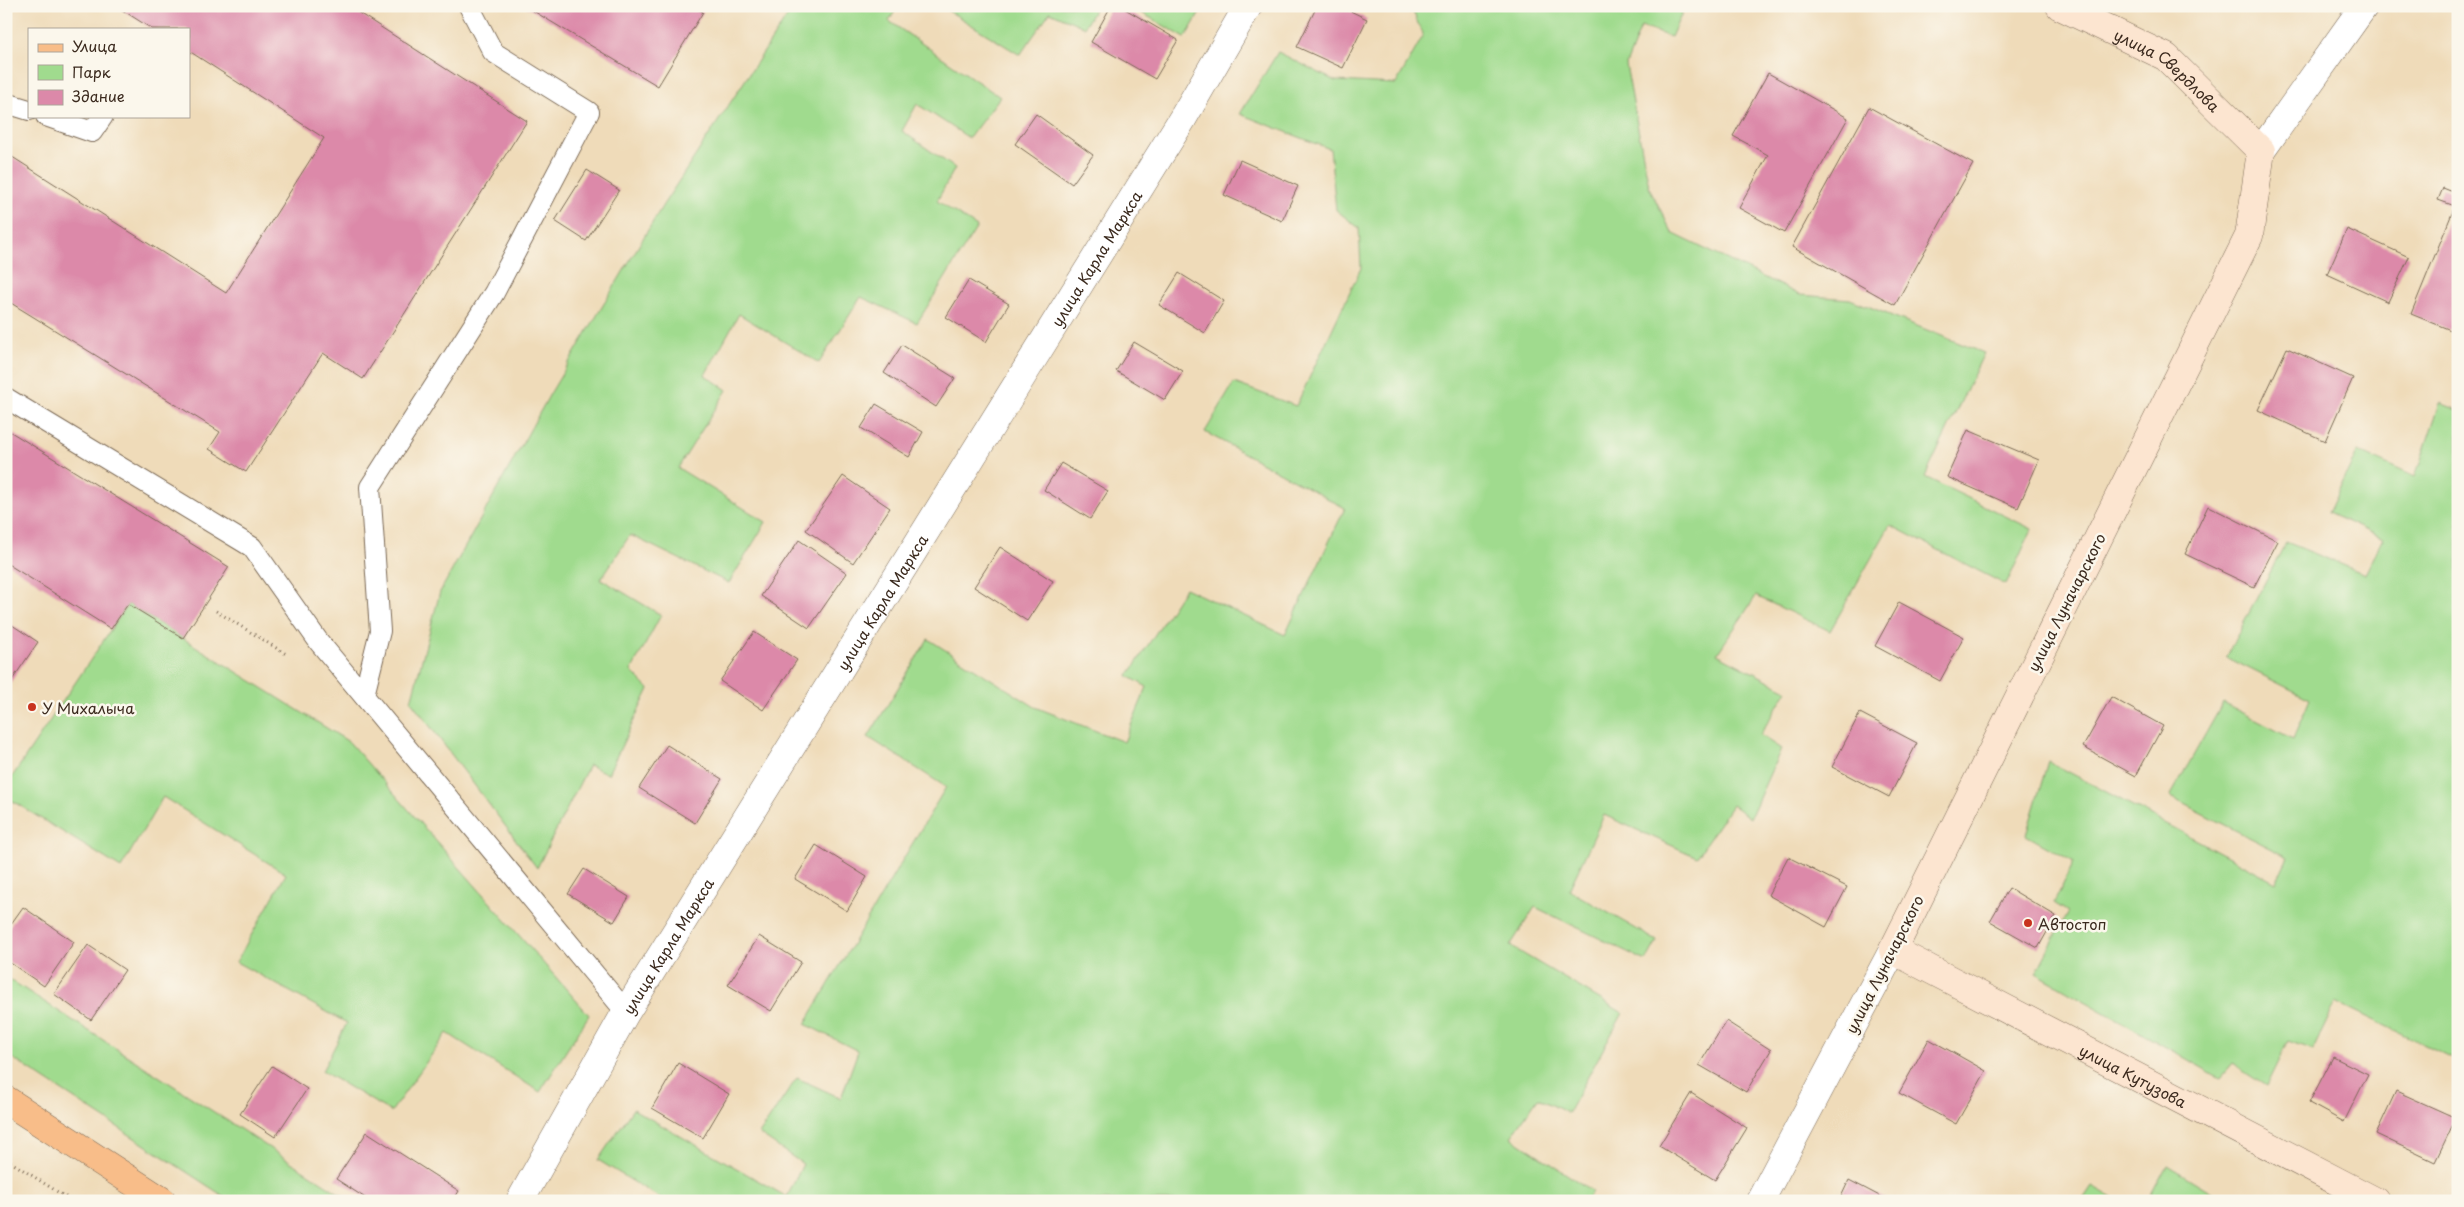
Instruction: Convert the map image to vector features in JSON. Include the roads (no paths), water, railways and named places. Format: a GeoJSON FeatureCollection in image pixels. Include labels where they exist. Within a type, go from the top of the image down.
{"type":"FeatureCollection","features":[{"type":"Feature","properties":{"kind":"main road"},"geometry":{"type":"LineString","coordinates":[[6,1100],[162,1201]]}},
{"type":"Feature","properties":{"kind":"street","name":"улица Карла Маркса"},"geometry":{"type":"LineString","coordinates":[[520,1201],[626,1012],[1183,118],[1248,6]]}},
{"type":"Feature","properties":{"kind":"street","name":"улица Свердлова"},"geometry":{"type":"LineString","coordinates":[[2060,6],[2166,57],[2261,151]]}},
{"type":"Feature","properties":{"kind":"street","name":"улица Луначарского"},"geometry":{"type":"LineString","coordinates":[[1760,1201],[1893,950],[2249,236],[2261,151],[2364,6]]}},
{"type":"Feature","properties":{"kind":"street","name":"улица Кутузова"},"geometry":{"type":"LineString","coordinates":[[1893,950],[2375,1201]]}},
{"type":"Feature","properties":{"kind":"lane"},"geometry":{"type":"LineString","coordinates":[[364,695],[380,632],[370,487],[494,293],[589,112],[493,52],[470,6]]}},
{"type":"Feature","properties":{"kind":"lane"},"geometry":{"type":"LineString","coordinates":[[6,103],[28,110]]}},
{"type":"Feature","properties":{"kind":"lane"},"geometry":{"type":"LineString","coordinates":[[52,118],[92,132],[102,118]]}},
{"type":"Feature","properties":{"kind":"lane"},"geometry":{"type":"LineString","coordinates":[[6,398],[252,547],[319,642],[626,1012]]}},
{"type":"Feature","properties":{"kind":"place","name":"У Михалыча"},"geometry":{"type":"Point","coordinates":[32,707]}},
{"type":"Feature","properties":{"kind":"place","name":"Автостоп"},"geometry":{"type":"Point","coordinates":[2028,923]}}]}
